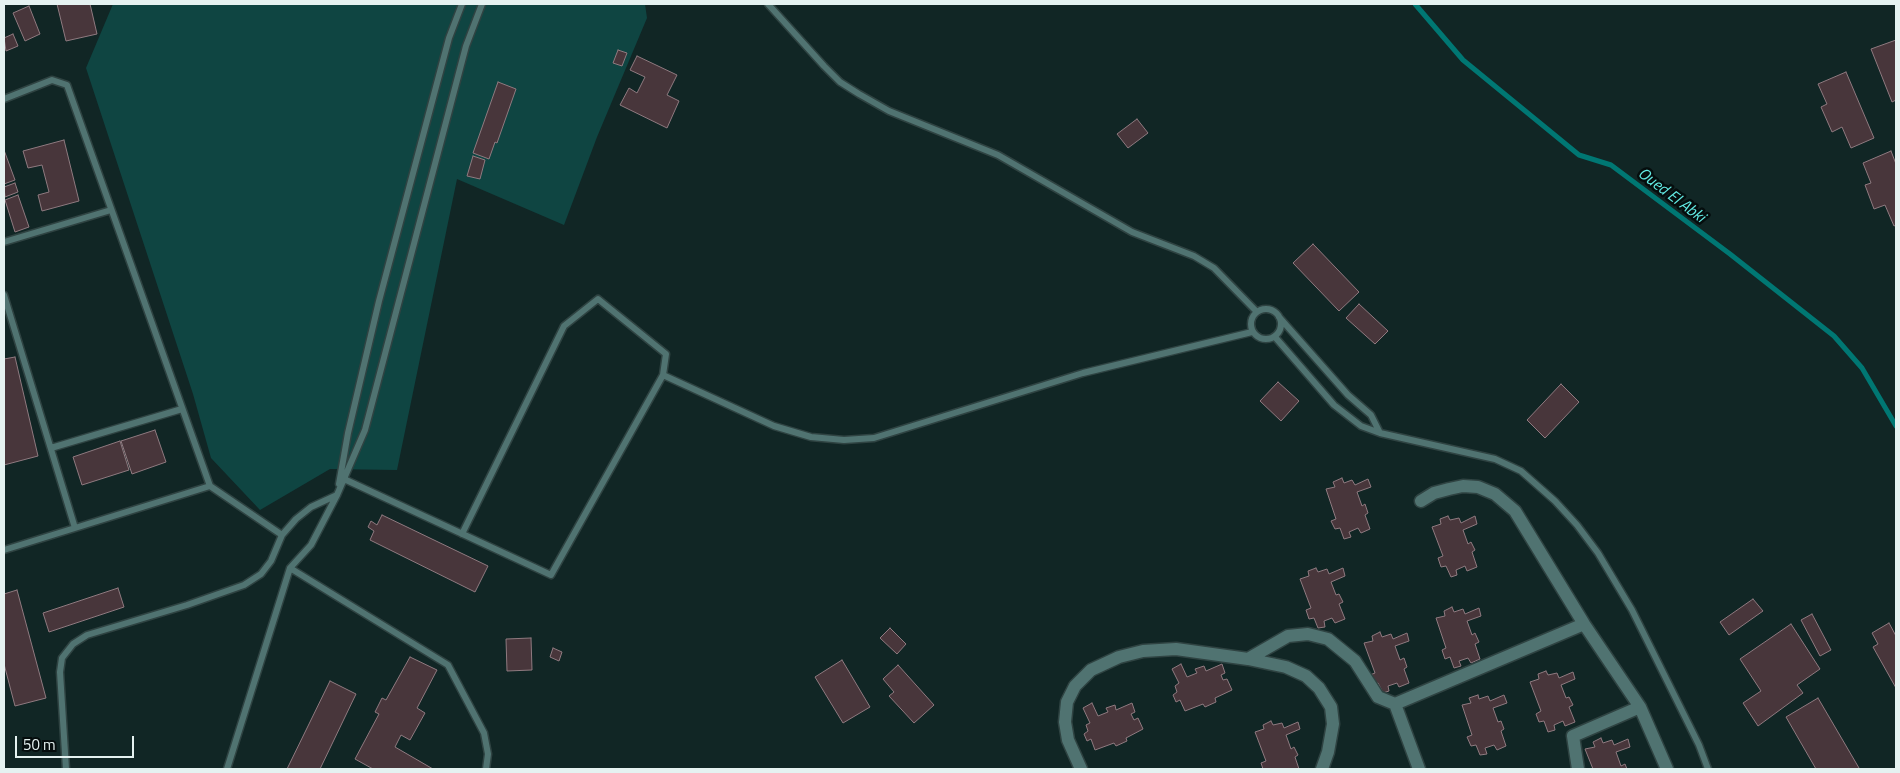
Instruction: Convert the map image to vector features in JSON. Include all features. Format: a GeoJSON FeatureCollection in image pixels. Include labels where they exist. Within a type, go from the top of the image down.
{"type":"FeatureCollection","features":[{"type":"Feature","properties":{"kind":"street"},"geometry":{"type":"LineString","coordinates":[[1421,501],[1434,493],[1463,486],[1478,487],[1494,494],[1515,511],[1584,624],[1640,707],[1667,769]]}},
{"type":"Feature","properties":{"kind":"street"},"geometry":{"type":"LineString","coordinates":[[1248,658],[1288,636],[1308,634],[1328,638],[1355,661],[1378,697],[1395,704],[1584,624]]}},
{"type":"Feature","properties":{"kind":"street"},"geometry":{"type":"LineString","coordinates":[[1081,769],[1068,740],[1065,722],[1067,702],[1075,686],[1091,670],[1119,657],[1143,651],[1176,649],[1248,658],[1286,667],[1306,676],[1319,688],[1331,707],[1333,724],[1328,752],[1322,769]]}},
{"type":"Feature","properties":{"kind":"street"},"geometry":{"type":"LineString","coordinates":[[1395,704],[1419,769]]}},
{"type":"Feature","properties":{"kind":"street"},"geometry":{"type":"LineString","coordinates":[[1578,769],[1573,736],[1640,707]]}},
{"type":"Feature","properties":{"kind":"lane"},"geometry":{"type":"LineString","coordinates":[[337,495],[348,433],[379,301],[449,38],[462,4]]}},
{"type":"Feature","properties":{"kind":"lane"},"geometry":{"type":"LineString","coordinates":[[228,769],[290,568],[311,545],[337,495],[365,430],[466,46],[482,4]]}},
{"type":"Feature","properties":{"kind":"lane"},"geometry":{"type":"LineString","coordinates":[[768,4],[824,66],[840,82],[858,94],[889,111],[998,155],[1132,232],[1194,256],[1214,268],[1257,312]]}},
{"type":"Feature","properties":{"kind":"lane"},"geometry":{"type":"LineString","coordinates":[[4,99],[52,80],[66,85],[210,486],[282,535]]}},
{"type":"Feature","properties":{"kind":"lane"},"geometry":{"type":"LineString","coordinates":[[4,242],[111,210]]}},
{"type":"Feature","properties":{"kind":"lane"},"geometry":{"type":"LineString","coordinates":[[4,295],[75,528]]}},
{"type":"Feature","properties":{"kind":"lane"},"geometry":{"type":"LineString","coordinates":[[344,479],[551,576],[663,375],[666,354],[598,299],[564,326],[462,534]]}},
{"type":"Feature","properties":{"kind":"lane"},"geometry":{"type":"LineString","coordinates":[[1275,337],[1260,339],[1252,332],[1250,320],[1257,312],[1271,310],[1279,317],[1348,395],[1371,415],[1380,433]]}},
{"type":"Feature","properties":{"kind":"lane"},"geometry":{"type":"LineString","coordinates":[[1275,337],[1280,328],[1279,317]]}},
{"type":"Feature","properties":{"kind":"lane"},"geometry":{"type":"LineString","coordinates":[[663,375],[774,426],[811,437],[844,440],[874,438],[1083,373],[1252,332]]}},
{"type":"Feature","properties":{"kind":"lane"},"geometry":{"type":"LineString","coordinates":[[1275,337],[1334,405],[1361,426],[1380,433],[1495,459],[1521,471],[1556,501],[1598,553],[1632,610],[1699,745],[1708,769]]}},
{"type":"Feature","properties":{"kind":"lane"},"geometry":{"type":"LineString","coordinates":[[51,448],[182,409]]}},
{"type":"Feature","properties":{"kind":"lane"},"geometry":{"type":"LineString","coordinates":[[4,550],[210,486]]}},
{"type":"Feature","properties":{"kind":"lane"},"geometry":{"type":"LineString","coordinates":[[66,769],[60,672],[62,658],[73,644],[87,635],[187,605],[244,585],[261,574],[271,561],[282,535],[296,519],[311,507],[337,495]]}},
{"type":"Feature","properties":{"kind":"lane"},"geometry":{"type":"LineString","coordinates":[[290,568],[448,665],[484,733],[488,754],[486,769]]}},
{"type":"Feature","properties":{"kind":"shaded area"},"geometry":{"type":"Polygon","coordinates":[[[113,4],[645,4],[647,18],[597,137],[564,225],[457,179],[397,470],[330,469],[260,510],[211,458],[193,394],[86,68],[113,4]]]}},
{"type":"Feature","properties":{"kind":"building"},"geometry":{"type":"Polygon","coordinates":[[[57,4],[90,4],[97,34],[66,41],[57,4]]]}},
{"type":"Feature","properties":{"kind":"building"},"geometry":{"type":"Polygon","coordinates":[[[29,6],[40,34],[25,41],[13,13],[29,6]]]}},
{"type":"Feature","properties":{"kind":"building"},"geometry":{"type":"Polygon","coordinates":[[[13,34],[18,46],[6,51],[4,38],[13,34]]]}},
{"type":"Feature","properties":{"kind":"building"},"geometry":{"type":"Polygon","coordinates":[[[1896,40],[1896,100],[1892,102],[1871,49],[1896,40]]]}},
{"type":"Feature","properties":{"kind":"building"},"geometry":{"type":"Polygon","coordinates":[[[618,50],[627,53],[622,66],[613,63],[618,50]]]}},
{"type":"Feature","properties":{"kind":"building"},"geometry":{"type":"Polygon","coordinates":[[[637,56],[677,75],[667,95],[679,101],[667,128],[620,105],[629,88],[637,93],[645,77],[630,70],[637,56]]]}},
{"type":"Feature","properties":{"kind":"building"},"geometry":{"type":"Polygon","coordinates":[[[1846,72],[1874,138],[1851,148],[1842,127],[1832,132],[1821,107],[1827,104],[1818,84],[1846,72]]]}},
{"type":"Feature","properties":{"kind":"building"},"geometry":{"type":"Polygon","coordinates":[[[498,82],[516,89],[497,143],[495,142],[489,159],[473,153],[498,82]]]}},
{"type":"Feature","properties":{"kind":"building"},"geometry":{"type":"Polygon","coordinates":[[[1137,119],[1148,133],[1128,148],[1117,134],[1137,119]]]}},
{"type":"Feature","properties":{"kind":"building"},"geometry":{"type":"Polygon","coordinates":[[[64,140],[79,201],[42,211],[38,195],[49,192],[42,165],[28,168],[23,151],[64,140]]]}},
{"type":"Feature","properties":{"kind":"building"},"geometry":{"type":"Polygon","coordinates":[[[4,150],[15,180],[4,184],[4,150]]]}},
{"type":"Feature","properties":{"kind":"building"},"geometry":{"type":"Polygon","coordinates":[[[1891,151],[1896,164],[1896,225],[1894,226],[1885,205],[1874,209],[1865,185],[1871,183],[1863,163],[1891,151]]]}},
{"type":"Feature","properties":{"kind":"building"},"geometry":{"type":"Polygon","coordinates":[[[473,156],[485,160],[480,179],[467,176],[473,156]]]}},
{"type":"Feature","properties":{"kind":"building"},"geometry":{"type":"Polygon","coordinates":[[[15,183],[18,192],[5,197],[4,187],[15,183]]]}},
{"type":"Feature","properties":{"kind":"building"},"geometry":{"type":"Polygon","coordinates":[[[18,195],[29,227],[15,232],[5,200],[18,195]]]}},
{"type":"Feature","properties":{"kind":"building"},"geometry":{"type":"Polygon","coordinates":[[[1313,244],[1359,292],[1339,311],[1293,263],[1313,244]]]}},
{"type":"Feature","properties":{"kind":"building"},"geometry":{"type":"Polygon","coordinates":[[[1359,304],[1388,331],[1375,344],[1346,318],[1359,304]]]}},
{"type":"Feature","properties":{"kind":"building"},"geometry":{"type":"Polygon","coordinates":[[[15,357],[38,456],[4,465],[4,359],[15,357]]]}},
{"type":"Feature","properties":{"kind":"building"},"geometry":{"type":"Polygon","coordinates":[[[1278,382],[1299,401],[1281,421],[1260,401],[1278,382]]]}},
{"type":"Feature","properties":{"kind":"building"},"geometry":{"type":"Polygon","coordinates":[[[1561,384],[1579,402],[1545,438],[1527,420],[1561,384]]]}},
{"type":"Feature","properties":{"kind":"building"},"geometry":{"type":"Polygon","coordinates":[[[155,430],[166,462],[132,474],[121,441],[155,430]]]}},
{"type":"Feature","properties":{"kind":"building"},"geometry":{"type":"Polygon","coordinates":[[[120,441],[129,470],[82,485],[73,457],[120,441]]]}},
{"type":"Feature","properties":{"kind":"building"},"geometry":{"type":"Polygon","coordinates":[[[1342,478],[1344,483],[1352,480],[1355,485],[1368,479],[1371,487],[1357,492],[1362,506],[1365,504],[1368,513],[1365,515],[1370,529],[1361,533],[1358,528],[1349,532],[1351,537],[1344,539],[1340,528],[1335,529],[1331,521],[1336,519],[1326,489],[1335,487],[1333,482],[1342,478]]]}},
{"type":"Feature","properties":{"kind":"building"},"geometry":{"type":"Polygon","coordinates":[[[382,515],[488,566],[475,592],[370,540],[374,531],[368,527],[371,521],[377,525],[382,515]]]}},
{"type":"Feature","properties":{"kind":"building"},"geometry":{"type":"Polygon","coordinates":[[[1448,516],[1450,520],[1459,518],[1461,523],[1475,516],[1477,524],[1463,530],[1468,544],[1471,542],[1475,550],[1472,552],[1477,567],[1467,571],[1465,566],[1456,570],[1457,575],[1451,577],[1446,566],[1441,567],[1438,558],[1443,556],[1432,527],[1441,524],[1440,519],[1448,516]]]}},
{"type":"Feature","properties":{"kind":"building"},"geometry":{"type":"Polygon","coordinates":[[[1316,568],[1318,572],[1327,569],[1329,574],[1343,568],[1345,576],[1331,582],[1336,595],[1339,594],[1343,602],[1339,604],[1345,619],[1335,623],[1332,618],[1324,621],[1325,627],[1318,628],[1314,618],[1309,619],[1306,610],[1311,608],[1300,579],[1309,576],[1308,571],[1316,568]]]}},
{"type":"Feature","properties":{"kind":"building"},"geometry":{"type":"Polygon","coordinates":[[[118,588],[124,607],[49,632],[43,613],[118,588]]]}},
{"type":"Feature","properties":{"kind":"building"},"geometry":{"type":"Polygon","coordinates":[[[17,590],[46,698],[15,706],[4,664],[4,594],[17,590]]]}},
{"type":"Feature","properties":{"kind":"building"},"geometry":{"type":"Polygon","coordinates":[[[1753,599],[1763,611],[1729,635],[1720,622],[1753,599]]]}},
{"type":"Feature","properties":{"kind":"building"},"geometry":{"type":"Polygon","coordinates":[[[1452,607],[1454,612],[1463,609],[1465,614],[1479,608],[1481,616],[1467,621],[1472,635],[1475,633],[1479,642],[1475,644],[1480,659],[1471,663],[1468,658],[1459,661],[1461,666],[1454,668],[1450,657],[1445,659],[1442,650],[1446,648],[1436,618],[1445,616],[1444,611],[1452,607]]]}},
{"type":"Feature","properties":{"kind":"building"},"geometry":{"type":"Polygon","coordinates":[[[1812,614],[1831,650],[1820,656],[1801,620],[1812,614]]]}},
{"type":"Feature","properties":{"kind":"building"},"geometry":{"type":"Polygon","coordinates":[[[1889,623],[1896,636],[1896,688],[1873,647],[1878,644],[1872,633],[1889,623]]]}},
{"type":"Feature","properties":{"kind":"building"},"geometry":{"type":"Polygon","coordinates":[[[1791,624],[1820,669],[1797,685],[1803,693],[1758,726],[1743,703],[1761,691],[1740,659],[1791,624]]]}},
{"type":"Feature","properties":{"kind":"building"},"geometry":{"type":"Polygon","coordinates":[[[890,628],[906,644],[897,654],[880,638],[890,628]]]}},
{"type":"Feature","properties":{"kind":"building"},"geometry":{"type":"Polygon","coordinates":[[[1380,632],[1382,637],[1391,634],[1393,639],[1407,633],[1409,641],[1395,646],[1400,660],[1404,658],[1407,667],[1404,669],[1409,683],[1399,687],[1397,683],[1388,686],[1389,691],[1383,693],[1378,683],[1373,684],[1370,675],[1375,673],[1364,643],[1373,641],[1372,636],[1380,632]]]}},
{"type":"Feature","properties":{"kind":"building"},"geometry":{"type":"Polygon","coordinates":[[[531,638],[532,670],[507,671],[506,639],[531,638]]]}},
{"type":"Feature","properties":{"kind":"building"},"geometry":{"type":"Polygon","coordinates":[[[553,648],[562,652],[559,661],[550,657],[553,648]]]}},
{"type":"Feature","properties":{"kind":"building"},"geometry":{"type":"Polygon","coordinates":[[[410,657],[437,670],[417,708],[425,713],[410,740],[401,735],[395,747],[433,769],[373,769],[355,759],[379,714],[375,712],[382,698],[386,700],[410,657]]]}},
{"type":"Feature","properties":{"kind":"building"},"geometry":{"type":"Polygon","coordinates":[[[842,660],[870,707],[843,723],[815,677],[842,660]]]}},
{"type":"Feature","properties":{"kind":"building"},"geometry":{"type":"Polygon","coordinates":[[[1181,664],[1187,677],[1197,673],[1195,669],[1204,666],[1206,671],[1222,664],[1225,673],[1221,675],[1223,680],[1227,679],[1232,690],[1215,698],[1216,702],[1205,707],[1203,704],[1185,711],[1180,700],[1176,702],[1173,695],[1177,692],[1175,686],[1179,683],[1172,669],[1181,664]]]}},
{"type":"Feature","properties":{"kind":"building"},"geometry":{"type":"Polygon","coordinates":[[[898,665],[934,705],[914,723],[889,696],[894,692],[883,679],[898,665]]]}},
{"type":"Feature","properties":{"kind":"building"},"geometry":{"type":"Polygon","coordinates":[[[1546,671],[1548,675],[1557,673],[1559,678],[1573,672],[1575,679],[1561,685],[1566,698],[1569,697],[1573,705],[1569,707],[1575,722],[1565,726],[1563,721],[1554,725],[1555,730],[1548,732],[1544,721],[1539,722],[1536,714],[1541,711],[1530,682],[1539,679],[1538,674],[1546,671]]]}},
{"type":"Feature","properties":{"kind":"building"},"geometry":{"type":"Polygon","coordinates":[[[330,681],[356,694],[320,769],[287,769],[330,681]]]}},
{"type":"Feature","properties":{"kind":"building"},"geometry":{"type":"Polygon","coordinates":[[[1478,695],[1479,699],[1488,696],[1490,701],[1504,695],[1507,703],[1493,708],[1498,722],[1501,721],[1504,729],[1501,731],[1506,746],[1497,750],[1494,745],[1485,748],[1487,754],[1480,755],[1476,745],[1471,746],[1467,737],[1472,735],[1462,705],[1471,703],[1469,698],[1478,695]]]}},
{"type":"Feature","properties":{"kind":"building"},"geometry":{"type":"Polygon","coordinates":[[[1818,698],[1859,768],[1816,769],[1786,717],[1818,698]]]}},
{"type":"Feature","properties":{"kind":"building"},"geometry":{"type":"Polygon","coordinates":[[[1092,703],[1098,716],[1108,712],[1106,708],[1115,705],[1116,710],[1132,703],[1135,712],[1131,714],[1134,720],[1138,718],[1143,729],[1126,738],[1127,741],[1116,746],[1114,743],[1095,750],[1091,739],[1087,741],[1084,734],[1088,731],[1086,725],[1090,723],[1083,708],[1092,703]]]}},
{"type":"Feature","properties":{"kind":"building"},"geometry":{"type":"Polygon","coordinates":[[[1271,721],[1273,725],[1282,723],[1284,728],[1298,722],[1300,729],[1286,735],[1291,749],[1294,747],[1298,755],[1295,757],[1299,769],[1263,769],[1261,763],[1266,761],[1255,732],[1264,729],[1263,725],[1271,721]]]}},
{"type":"Feature","properties":{"kind":"building"},"geometry":{"type":"Polygon","coordinates":[[[1601,738],[1603,743],[1612,740],[1614,745],[1628,739],[1630,747],[1616,752],[1621,766],[1625,764],[1627,769],[1593,769],[1585,749],[1595,747],[1593,742],[1601,738]]]}},
{"type":"Feature","properties":{"kind":"waterway","name":"Oued El Abki"},"geometry":{"type":"LineString","coordinates":[[1415,4],[1463,60],[1579,155],[1611,165],[1730,254],[1834,336],[1862,368],[1896,426]]}}]}
